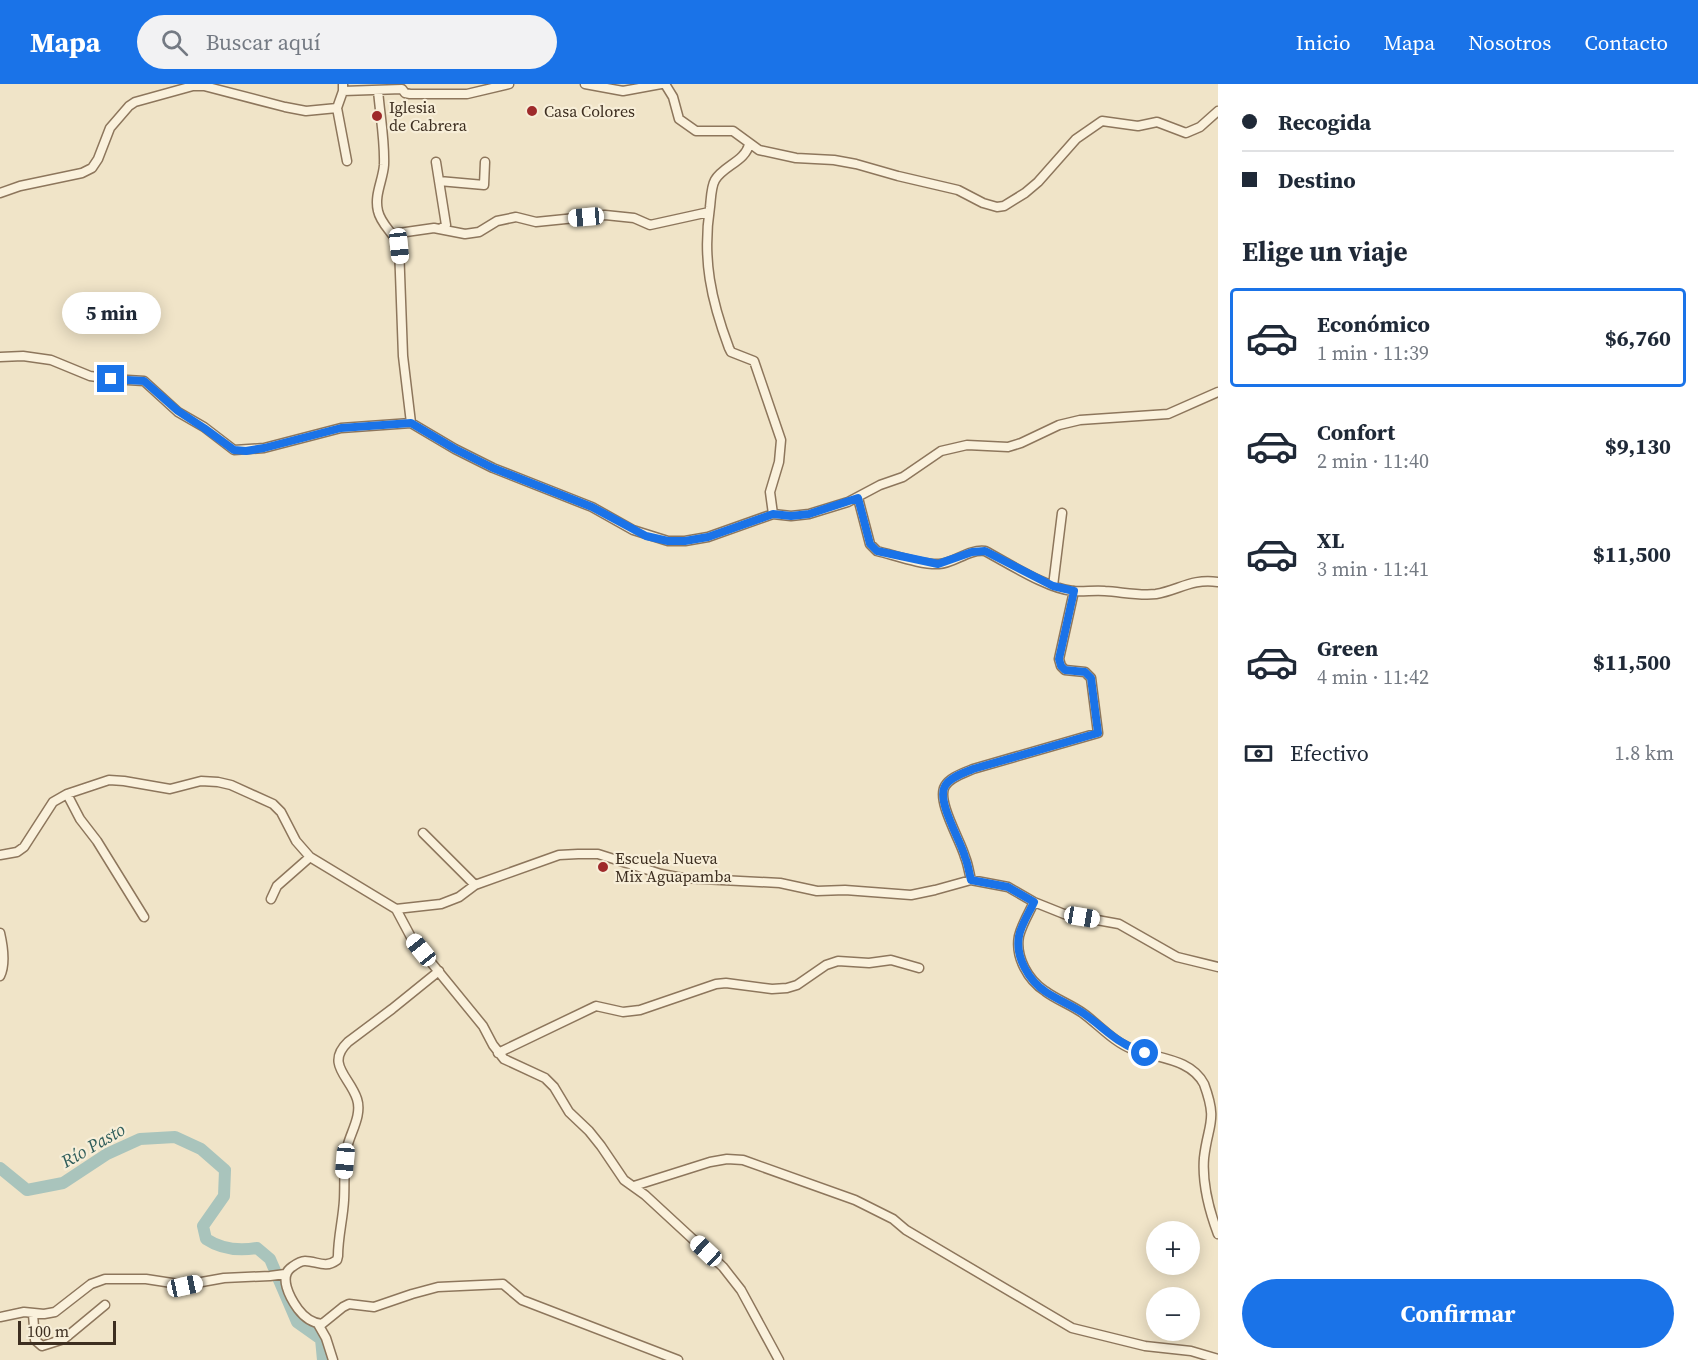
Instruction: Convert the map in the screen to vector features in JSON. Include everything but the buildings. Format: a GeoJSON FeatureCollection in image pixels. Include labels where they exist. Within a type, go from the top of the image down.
{"type":"FeatureCollection","features":[{"type":"Feature","properties":{"kind":"street"},"geometry":{"type":"LineString","coordinates":[[347,161],[338,108],[343,87],[378,90],[402,86],[405,93],[467,94],[509,84]]}},
{"type":"Feature","properties":{"kind":"street"},"geometry":{"type":"LineString","coordinates":[[585,84],[623,91],[663,84],[673,97],[680,119],[696,131],[733,131],[759,150],[796,158],[834,160],[947,186],[983,204],[997,207],[1004,206],[1025,193],[1038,182],[1076,139],[1102,121],[1138,126],[1157,122],[1186,134],[1200,127],[1218,111]]}},
{"type":"Feature","properties":{"kind":"street"},"geometry":{"type":"LineString","coordinates":[[0,193],[20,186],[82,173],[92,168],[110,129],[129,106],[135,102],[193,86],[204,86],[285,108],[306,111],[338,108]]}},
{"type":"Feature","properties":{"kind":"street"},"geometry":{"type":"LineString","coordinates":[[378,90],[384,158],[383,175],[377,197],[378,210],[382,222],[396,239],[400,257],[403,356],[411,423]]}},
{"type":"Feature","properties":{"kind":"street"},"geometry":{"type":"LineString","coordinates":[[749,144],[746,153],[715,179],[707,231],[708,278],[714,308],[731,352],[754,361],[781,440],[779,462],[770,492],[773,514]]}},
{"type":"Feature","properties":{"kind":"street"},"geometry":{"type":"LineString","coordinates":[[436,162],[446,225],[440,229]]}},
{"type":"Feature","properties":{"kind":"street"},"geometry":{"type":"LineString","coordinates":[[439,181],[484,185],[485,162]]}},
{"type":"Feature","properties":{"kind":"street"},"geometry":{"type":"LineString","coordinates":[[392,234],[434,228],[465,234],[479,232],[497,221],[516,217],[536,222],[605,215],[634,218],[650,225],[709,212]]}},
{"type":"Feature","properties":{"kind":"street"},"geometry":{"type":"LineString","coordinates":[[0,357],[23,356],[51,360],[90,376],[144,381],[178,411],[234,450],[264,448],[341,428],[411,423],[493,468],[592,507],[646,536],[668,541],[708,537],[773,514],[791,516],[809,514],[858,498],[880,485],[903,477],[941,451],[967,445],[1008,447],[1059,425],[1080,420],[1168,414],[1218,392]]}},
{"type":"Feature","properties":{"kind":"street"},"geometry":{"type":"LineString","coordinates":[[858,498],[870,544],[877,551],[938,564],[972,552],[985,551],[1053,586],[1074,591],[1157,594],[1189,583],[1207,580],[1218,582]]}},
{"type":"Feature","properties":{"kind":"street"},"geometry":{"type":"LineString","coordinates":[[1053,586],[1062,513]]}},
{"type":"Feature","properties":{"kind":"street"},"geometry":{"type":"LineString","coordinates":[[971,880],[965,856],[946,810],[943,795],[945,786],[956,777],[973,769],[1098,733],[1091,678],[1085,672],[1065,670],[1059,659],[1074,591]]}},
{"type":"Feature","properties":{"kind":"street"},"geometry":{"type":"LineString","coordinates":[[0,854],[17,852],[24,847],[53,802],[68,794],[109,780],[170,789],[201,782],[231,785],[273,804],[281,812],[296,841],[310,857],[396,909],[412,939],[483,1026],[498,1053],[514,1065],[545,1078],[554,1087],[569,1112],[601,1146],[624,1180],[634,1186],[723,1266],[741,1290],[779,1360]]}},
{"type":"Feature","properties":{"kind":"street"},"geometry":{"type":"LineString","coordinates":[[68,794],[80,819],[97,841],[144,917]]}},
{"type":"Feature","properties":{"kind":"street"},"geometry":{"type":"LineString","coordinates":[[423,833],[475,885]]}},
{"type":"Feature","properties":{"kind":"street"},"geometry":{"type":"LineString","coordinates":[[396,909],[441,904],[459,897],[475,885],[559,855],[578,854],[598,854],[661,874],[683,878],[780,883],[817,891],[845,890],[911,895],[971,880],[1008,887],[1034,902],[1064,914],[1119,924],[1177,957],[1218,967]]}},
{"type":"Feature","properties":{"kind":"street"},"geometry":{"type":"LineString","coordinates":[[271,899],[277,886],[310,857]]}},
{"type":"Feature","properties":{"kind":"street"},"geometry":{"type":"LineString","coordinates":[[1034,902],[1019,935],[1018,946],[1026,971],[1035,984],[1084,1014],[1119,1043],[1190,1067],[1205,1084],[1216,1113],[1204,1159],[1209,1209],[1218,1234]]}},
{"type":"Feature","properties":{"kind":"street"},"geometry":{"type":"LineString","coordinates":[[0,933],[3,956],[3,971],[0,976]]}},
{"type":"Feature","properties":{"kind":"street"},"geometry":{"type":"LineString","coordinates":[[498,1053],[596,1006],[623,1012],[640,1010],[716,984],[726,983],[772,989],[787,988],[797,985],[826,965],[838,961],[869,963],[891,960],[919,968]]}},
{"type":"Feature","properties":{"kind":"street"},"geometry":{"type":"LineString","coordinates":[[0,1317],[24,1312],[33,1314],[54,1312],[92,1284],[105,1280],[146,1279],[185,1286],[224,1278],[278,1275],[300,1262],[327,1265],[337,1260],[346,1148],[357,1118],[358,1108],[357,1099],[338,1062],[342,1048],[439,971]]}},
{"type":"Feature","properties":{"kind":"street"},"geometry":{"type":"LineString","coordinates":[[634,1186],[710,1162],[727,1159],[743,1160],[837,1192],[893,1219],[906,1230],[1072,1328],[1145,1346],[1191,1351],[1218,1359]]}},
{"type":"Feature","properties":{"kind":"street"},"geometry":{"type":"LineString","coordinates":[[278,1275],[299,1310],[310,1321],[318,1324],[326,1338],[333,1360]]}},
{"type":"Feature","properties":{"kind":"street"},"geometry":{"type":"LineString","coordinates":[[318,1324],[349,1304],[374,1307],[438,1287],[494,1283],[502,1284],[522,1300],[678,1360]]}},
{"type":"Feature","properties":{"kind":"street"},"geometry":{"type":"LineString","coordinates":[[33,1314],[35,1340],[42,1346],[64,1339],[105,1305]]}},
{"type":"Feature","properties":{"kind":"waterway","name":"Río Pasto"},"geometry":{"type":"LineString","coordinates":[[0,1168],[27,1190],[63,1183],[107,1154],[140,1139],[175,1137],[201,1149],[225,1170],[224,1196],[203,1226],[206,1239],[230,1248],[257,1248],[270,1259],[297,1322],[321,1339],[323,1360]]}},
{"type":"Feature","properties":{"kind":"place","name":"Casa Colores"},"geometry":{"type":"Point","coordinates":[532,111]}},
{"type":"Feature","properties":{"kind":"place","name":"Iglesia de Cabrera"},"geometry":{"type":"Point","coordinates":[377,116]}},
{"type":"Feature","properties":{"kind":"place","name":"Escuela Nueva Mix Aguapamba"},"geometry":{"type":"Point","coordinates":[603,867]}},
{"type":"Feature","properties":{"kind":"route"},"geometry":{"type":"LineString","coordinates":[[111,379],[144,381],[178,411],[234,450],[264,448],[341,428],[411,423],[493,468],[592,507],[646,536],[668,541],[708,537],[761,517],[773,514],[791,516],[809,514],[858,498],[870,544],[877,551],[938,564],[979,550],[985,551],[1053,586],[1074,591],[1059,659],[1065,670],[1085,672],[1091,678],[1098,733],[973,769],[956,777],[945,786],[943,795],[946,810],[965,856],[971,880],[1008,887],[1034,902],[1019,935],[1018,946],[1026,971],[1035,984],[1084,1014],[1119,1043],[1145,1053]]}}]}
